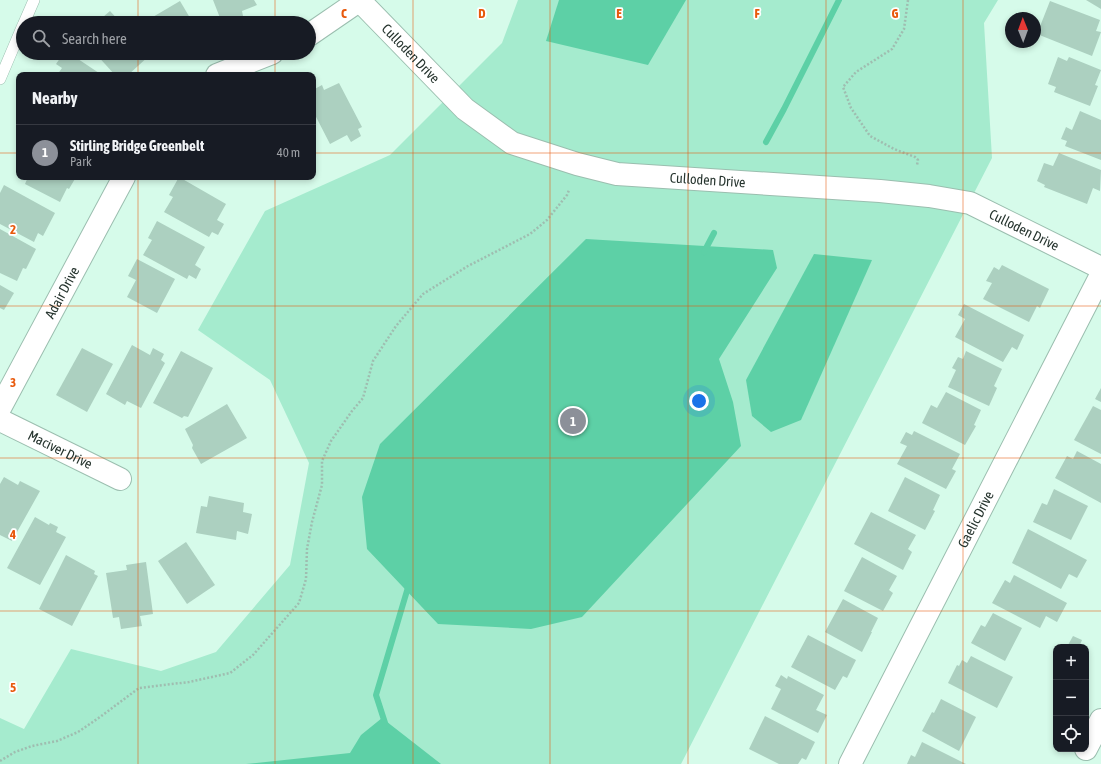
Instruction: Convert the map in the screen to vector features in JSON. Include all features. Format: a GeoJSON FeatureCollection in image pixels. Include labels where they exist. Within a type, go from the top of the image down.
{"type":"FeatureCollection","features":[{"type":"Feature","properties":{"kind":"street"},"geometry":{"type":"LineString","coordinates":[[316,30],[360,0]]}},
{"type":"Feature","properties":{"kind":"street","name":"Culloden Drive"},"geometry":{"type":"LineString","coordinates":[[360,0],[465,109],[512,143],[577,164],[617,174],[880,191],[929,196],[970,203],[1101,268]]}},
{"type":"Feature","properties":{"kind":"street"},"geometry":{"type":"LineString","coordinates":[[224,72],[254,60]]}},
{"type":"Feature","properties":{"kind":"street","name":"Adair Drive"},"geometry":{"type":"LineString","coordinates":[[0,408],[122,180]]}},
{"type":"Feature","properties":{"kind":"street","name":"Gaelic Drive"},"geometry":{"type":"LineString","coordinates":[[850,764],[1101,275]]}},
{"type":"Feature","properties":{"kind":"street","name":"Maciver Drive"},"geometry":{"type":"LineString","coordinates":[[0,420],[120,479]]}},
{"type":"Feature","properties":{"kind":"street"},"geometry":{"type":"LineString","coordinates":[[1089,743],[1101,720]]}},
{"type":"Feature","properties":{"kind":"street"},"geometry":{"type":"LineString","coordinates":[[1078,764],[1084,752]]}},
{"type":"Feature","properties":{"kind":"lane"},"geometry":{"type":"LineString","coordinates":[[27,16],[34,0]]}},
{"type":"Feature","properties":{"kind":"lane"},"geometry":{"type":"LineString","coordinates":[[0,79],[16,42]]}},
{"type":"Feature","properties":{"kind":"path"},"geometry":{"type":"LineString","coordinates":[[908,0],[904,28],[892,49],[856,72],[843,87],[851,108],[870,136],[894,149],[915,157],[918,160],[917,165]]}},
{"type":"Feature","properties":{"kind":"path"},"geometry":{"type":"LineString","coordinates":[[0,761],[15,752],[32,746],[57,741],[78,732],[139,688],[190,682],[230,673],[253,654],[300,602],[306,579],[307,549],[312,522],[322,485],[322,461],[331,441],[363,398],[373,361],[396,326],[423,294],[468,266],[530,234],[547,220],[567,195],[569,190]]}},
{"type":"Feature","properties":{"kind":"shaded area"},"geometry":{"type":"Polygon","coordinates":[[[518,0],[998,0],[984,23],[992,158],[681,764],[0,764],[0,718],[24,729],[71,649],[161,671],[216,652],[290,565],[309,463],[270,380],[198,330],[265,211],[390,155],[502,43],[518,0]]]}},
{"type":"Feature","properties":{"kind":"shaded area"},"geometry":{"type":"Polygon","coordinates":[[[559,0],[686,0],[648,65],[546,41],[559,0]]]}},
{"type":"Feature","properties":{"kind":"shaded area"},"geometry":{"type":"Polygon","coordinates":[[[586,239],[773,250],[777,268],[719,359],[733,402],[741,446],[582,617],[531,629],[438,624],[367,549],[362,497],[380,444],[586,239]]]}},
{"type":"Feature","properties":{"kind":"shaded area"},"geometry":{"type":"Polygon","coordinates":[[[814,254],[872,260],[801,420],[771,432],[752,416],[746,380],[814,254]]]}},
{"type":"Feature","properties":{"kind":"shaded area"},"geometry":{"type":"Polygon","coordinates":[[[382,718],[441,764],[246,764],[350,753],[361,735],[382,718]]]}},
{"type":"Feature","properties":{"kind":"building"},"geometry":{"type":"Polygon","coordinates":[[[213,0],[254,0],[257,5],[242,11],[243,16],[219,16],[213,0]]]}},
{"type":"Feature","properties":{"kind":"building"},"geometry":{"type":"Polygon","coordinates":[[[1086,0],[1101,0],[1101,9],[1086,0]]]}},
{"type":"Feature","properties":{"kind":"building"},"geometry":{"type":"Polygon","coordinates":[[[180,1],[189,16],[154,16],[180,1]]]}},
{"type":"Feature","properties":{"kind":"building"},"geometry":{"type":"Polygon","coordinates":[[[1050,1],[1100,20],[1096,31],[1101,32],[1092,56],[1041,36],[1041,24],[1050,1]]]}},
{"type":"Feature","properties":{"kind":"building"},"geometry":{"type":"Polygon","coordinates":[[[110,11],[115,16],[104,16],[110,11]]]}},
{"type":"Feature","properties":{"kind":"building"},"geometry":{"type":"Polygon","coordinates":[[[1058,57],[1067,61],[1069,57],[1101,70],[1095,85],[1098,86],[1090,106],[1054,92],[1056,87],[1048,84],[1058,57]]]}},
{"type":"Feature","properties":{"kind":"building"},"geometry":{"type":"Polygon","coordinates":[[[59,60],[80,60],[98,72],[59,72],[62,68],[56,64],[59,60]]]}},
{"type":"Feature","properties":{"kind":"building"},"geometry":{"type":"Polygon","coordinates":[[[101,60],[144,60],[131,72],[112,72],[101,60]]]}},
{"type":"Feature","properties":{"kind":"building"},"geometry":{"type":"Polygon","coordinates":[[[339,83],[362,127],[358,129],[361,136],[351,142],[347,135],[330,144],[316,117],[316,88],[322,85],[324,90],[339,83]]]}},
{"type":"Feature","properties":{"kind":"building"},"geometry":{"type":"Polygon","coordinates":[[[1080,111],[1101,120],[1101,160],[1065,146],[1067,141],[1061,139],[1066,127],[1072,130],[1080,111]]]}},
{"type":"Feature","properties":{"kind":"building"},"geometry":{"type":"Polygon","coordinates":[[[1059,153],[1101,170],[1100,191],[1093,188],[1087,204],[1044,187],[1045,185],[1037,181],[1044,163],[1053,166],[1059,153]]]}},
{"type":"Feature","properties":{"kind":"building"},"geometry":{"type":"Polygon","coordinates":[[[27,180],[74,180],[69,189],[67,188],[60,202],[25,184],[27,180]]]}},
{"type":"Feature","properties":{"kind":"building"},"geometry":{"type":"Polygon","coordinates":[[[177,180],[184,180],[226,204],[217,220],[224,224],[218,235],[212,232],[209,237],[164,212],[173,197],[169,195],[177,180]]]}},
{"type":"Feature","properties":{"kind":"building"},"geometry":{"type":"Polygon","coordinates":[[[4,185],[55,213],[43,236],[38,233],[34,242],[0,224],[0,193],[4,185]]]}},
{"type":"Feature","properties":{"kind":"building"},"geometry":{"type":"Polygon","coordinates":[[[157,221],[205,247],[195,265],[201,269],[196,279],[189,275],[187,279],[143,255],[152,240],[148,238],[157,221]]]}},
{"type":"Feature","properties":{"kind":"building"},"geometry":{"type":"Polygon","coordinates":[[[0,229],[36,249],[26,269],[23,268],[17,281],[0,273],[0,229]]]}},
{"type":"Feature","properties":{"kind":"building"},"geometry":{"type":"Polygon","coordinates":[[[137,259],[175,279],[157,313],[127,297],[136,280],[128,276],[137,259]]]}},
{"type":"Feature","properties":{"kind":"building"},"geometry":{"type":"Polygon","coordinates":[[[1002,265],[1049,289],[1040,308],[1037,306],[1029,322],[983,299],[992,283],[986,281],[994,267],[999,270],[1002,265]]]}},
{"type":"Feature","properties":{"kind":"building"},"geometry":{"type":"Polygon","coordinates":[[[0,285],[14,293],[4,310],[0,308],[0,285]]]}},
{"type":"Feature","properties":{"kind":"building"},"geometry":{"type":"Polygon","coordinates":[[[964,304],[1024,335],[1017,350],[1012,347],[1003,362],[955,337],[965,319],[958,315],[964,304]]]}},
{"type":"Feature","properties":{"kind":"building"},"geometry":{"type":"Polygon","coordinates":[[[132,345],[150,355],[153,348],[164,354],[161,360],[165,363],[141,408],[127,401],[125,405],[106,394],[132,345]]]}},
{"type":"Feature","properties":{"kind":"building"},"geometry":{"type":"Polygon","coordinates":[[[82,348],[113,364],[87,412],[56,395],[82,348]]]}},
{"type":"Feature","properties":{"kind":"building"},"geometry":{"type":"Polygon","coordinates":[[[181,351],[213,368],[188,417],[184,416],[182,418],[153,403],[181,351]]]}},
{"type":"Feature","properties":{"kind":"building"},"geometry":{"type":"Polygon","coordinates":[[[966,351],[1002,369],[994,386],[997,388],[989,406],[948,387],[956,370],[952,368],[958,357],[963,359],[966,351]]]}},
{"type":"Feature","properties":{"kind":"building"},"geometry":{"type":"Polygon","coordinates":[[[1101,388],[1101,402],[1095,399],[1101,388]]]}},
{"type":"Feature","properties":{"kind":"building"},"geometry":{"type":"Polygon","coordinates":[[[946,392],[981,410],[974,425],[976,426],[965,445],[922,423],[931,405],[937,408],[946,392]]]}},
{"type":"Feature","properties":{"kind":"building"},"geometry":{"type":"Polygon","coordinates":[[[227,404],[247,438],[201,464],[192,448],[193,445],[185,429],[227,404]]]}},
{"type":"Feature","properties":{"kind":"building"},"geometry":{"type":"Polygon","coordinates":[[[1093,406],[1101,410],[1101,454],[1074,440],[1093,406]]]}},
{"type":"Feature","properties":{"kind":"building"},"geometry":{"type":"Polygon","coordinates":[[[914,431],[960,454],[952,469],[956,471],[946,489],[897,464],[907,446],[900,443],[906,432],[912,435],[914,431]]]}},
{"type":"Feature","properties":{"kind":"building"},"geometry":{"type":"Polygon","coordinates":[[[1077,451],[1101,464],[1101,503],[1055,478],[1067,456],[1073,459],[1077,451]]]}},
{"type":"Feature","properties":{"kind":"building"},"geometry":{"type":"Polygon","coordinates":[[[4,477],[18,485],[20,481],[40,491],[12,541],[0,535],[0,484],[4,477]]]}},
{"type":"Feature","properties":{"kind":"building"},"geometry":{"type":"Polygon","coordinates":[[[905,477],[940,495],[933,510],[935,511],[925,530],[888,511],[905,477]]]}},
{"type":"Feature","properties":{"kind":"building"},"geometry":{"type":"Polygon","coordinates":[[[1054,489],[1088,506],[1071,540],[1033,522],[1042,503],[1047,505],[1054,489]]]}},
{"type":"Feature","properties":{"kind":"building"},"geometry":{"type":"Polygon","coordinates":[[[209,496],[244,503],[243,512],[252,514],[248,534],[237,531],[236,540],[196,533],[201,506],[207,507],[209,496]]]}},
{"type":"Feature","properties":{"kind":"building"},"geometry":{"type":"Polygon","coordinates":[[[871,512],[916,535],[908,549],[912,552],[903,570],[854,544],[871,512]]]}},
{"type":"Feature","properties":{"kind":"building"},"geometry":{"type":"Polygon","coordinates":[[[35,517],[49,525],[50,523],[58,527],[56,532],[66,537],[40,585],[7,568],[35,517]]]}},
{"type":"Feature","properties":{"kind":"building"},"geometry":{"type":"Polygon","coordinates":[[[1028,529],[1087,560],[1077,578],[1069,574],[1061,589],[1012,563],[1028,529]]]}},
{"type":"Feature","properties":{"kind":"building"},"geometry":{"type":"Polygon","coordinates":[[[186,542],[215,585],[187,604],[158,561],[186,542]]]}},
{"type":"Feature","properties":{"kind":"building"},"geometry":{"type":"Polygon","coordinates":[[[66,555],[95,571],[94,574],[98,576],[72,626],[39,609],[66,555]]]}},
{"type":"Feature","properties":{"kind":"building"},"geometry":{"type":"Polygon","coordinates":[[[862,557],[897,576],[889,590],[893,593],[883,611],[844,591],[862,557]]]}},
{"type":"Feature","properties":{"kind":"building"},"geometry":{"type":"Polygon","coordinates":[[[146,562],[153,614],[140,616],[142,626],[121,629],[119,617],[113,618],[106,573],[127,570],[126,565],[146,562]]]}},
{"type":"Feature","properties":{"kind":"building"},"geometry":{"type":"Polygon","coordinates":[[[1014,575],[1067,603],[1057,622],[1046,616],[1040,628],[992,603],[1005,580],[1010,583],[1014,575]]]}},
{"type":"Feature","properties":{"kind":"building"},"geometry":{"type":"Polygon","coordinates":[[[843,599],[878,618],[862,652],[825,632],[843,599]]]}},
{"type":"Feature","properties":{"kind":"building"},"geometry":{"type":"Polygon","coordinates":[[[993,613],[1022,628],[1005,661],[971,643],[981,625],[985,627],[993,613]]]}},
{"type":"Feature","properties":{"kind":"building"},"geometry":{"type":"Polygon","coordinates":[[[808,635],[856,660],[847,678],[843,676],[835,690],[791,667],[808,635]]]}},
{"type":"Feature","properties":{"kind":"building"},"geometry":{"type":"Polygon","coordinates":[[[1073,636],[1082,640],[1080,644],[1069,644],[1073,636]]]}},
{"type":"Feature","properties":{"kind":"building"},"geometry":{"type":"Polygon","coordinates":[[[971,656],[1013,677],[997,708],[948,683],[957,665],[959,666],[962,660],[967,663],[971,656]]]}},
{"type":"Feature","properties":{"kind":"building"},"geometry":{"type":"Polygon","coordinates":[[[781,675],[787,679],[788,676],[824,695],[816,710],[827,715],[818,733],[771,709],[781,689],[775,686],[781,675]]]}},
{"type":"Feature","properties":{"kind":"building"},"geometry":{"type":"Polygon","coordinates":[[[941,699],[976,717],[959,751],[922,731],[941,699]]]}},
{"type":"Feature","properties":{"kind":"building"},"geometry":{"type":"Polygon","coordinates":[[[765,716],[815,742],[806,760],[802,758],[798,764],[779,764],[749,749],[765,716]]]}},
{"type":"Feature","properties":{"kind":"building"},"geometry":{"type":"Polygon","coordinates":[[[922,742],[966,764],[907,764],[911,755],[915,757],[922,742]]]}},
{"type":"Feature","properties":{"kind":"waterway"},"geometry":{"type":"LineString","coordinates":[[766,142],[839,0]]}},
{"type":"Feature","properties":{"kind":"waterway"},"geometry":{"type":"LineString","coordinates":[[704,252],[714,233]]}},
{"type":"Feature","properties":{"kind":"waterway"},"geometry":{"type":"LineString","coordinates":[[386,726],[376,695],[409,584]]}},
{"type":"Feature","properties":{"kind":"place","name":"Stirling Bridge Greenbelt"},"geometry":{"type":"Point","coordinates":[573,421]}}]}
